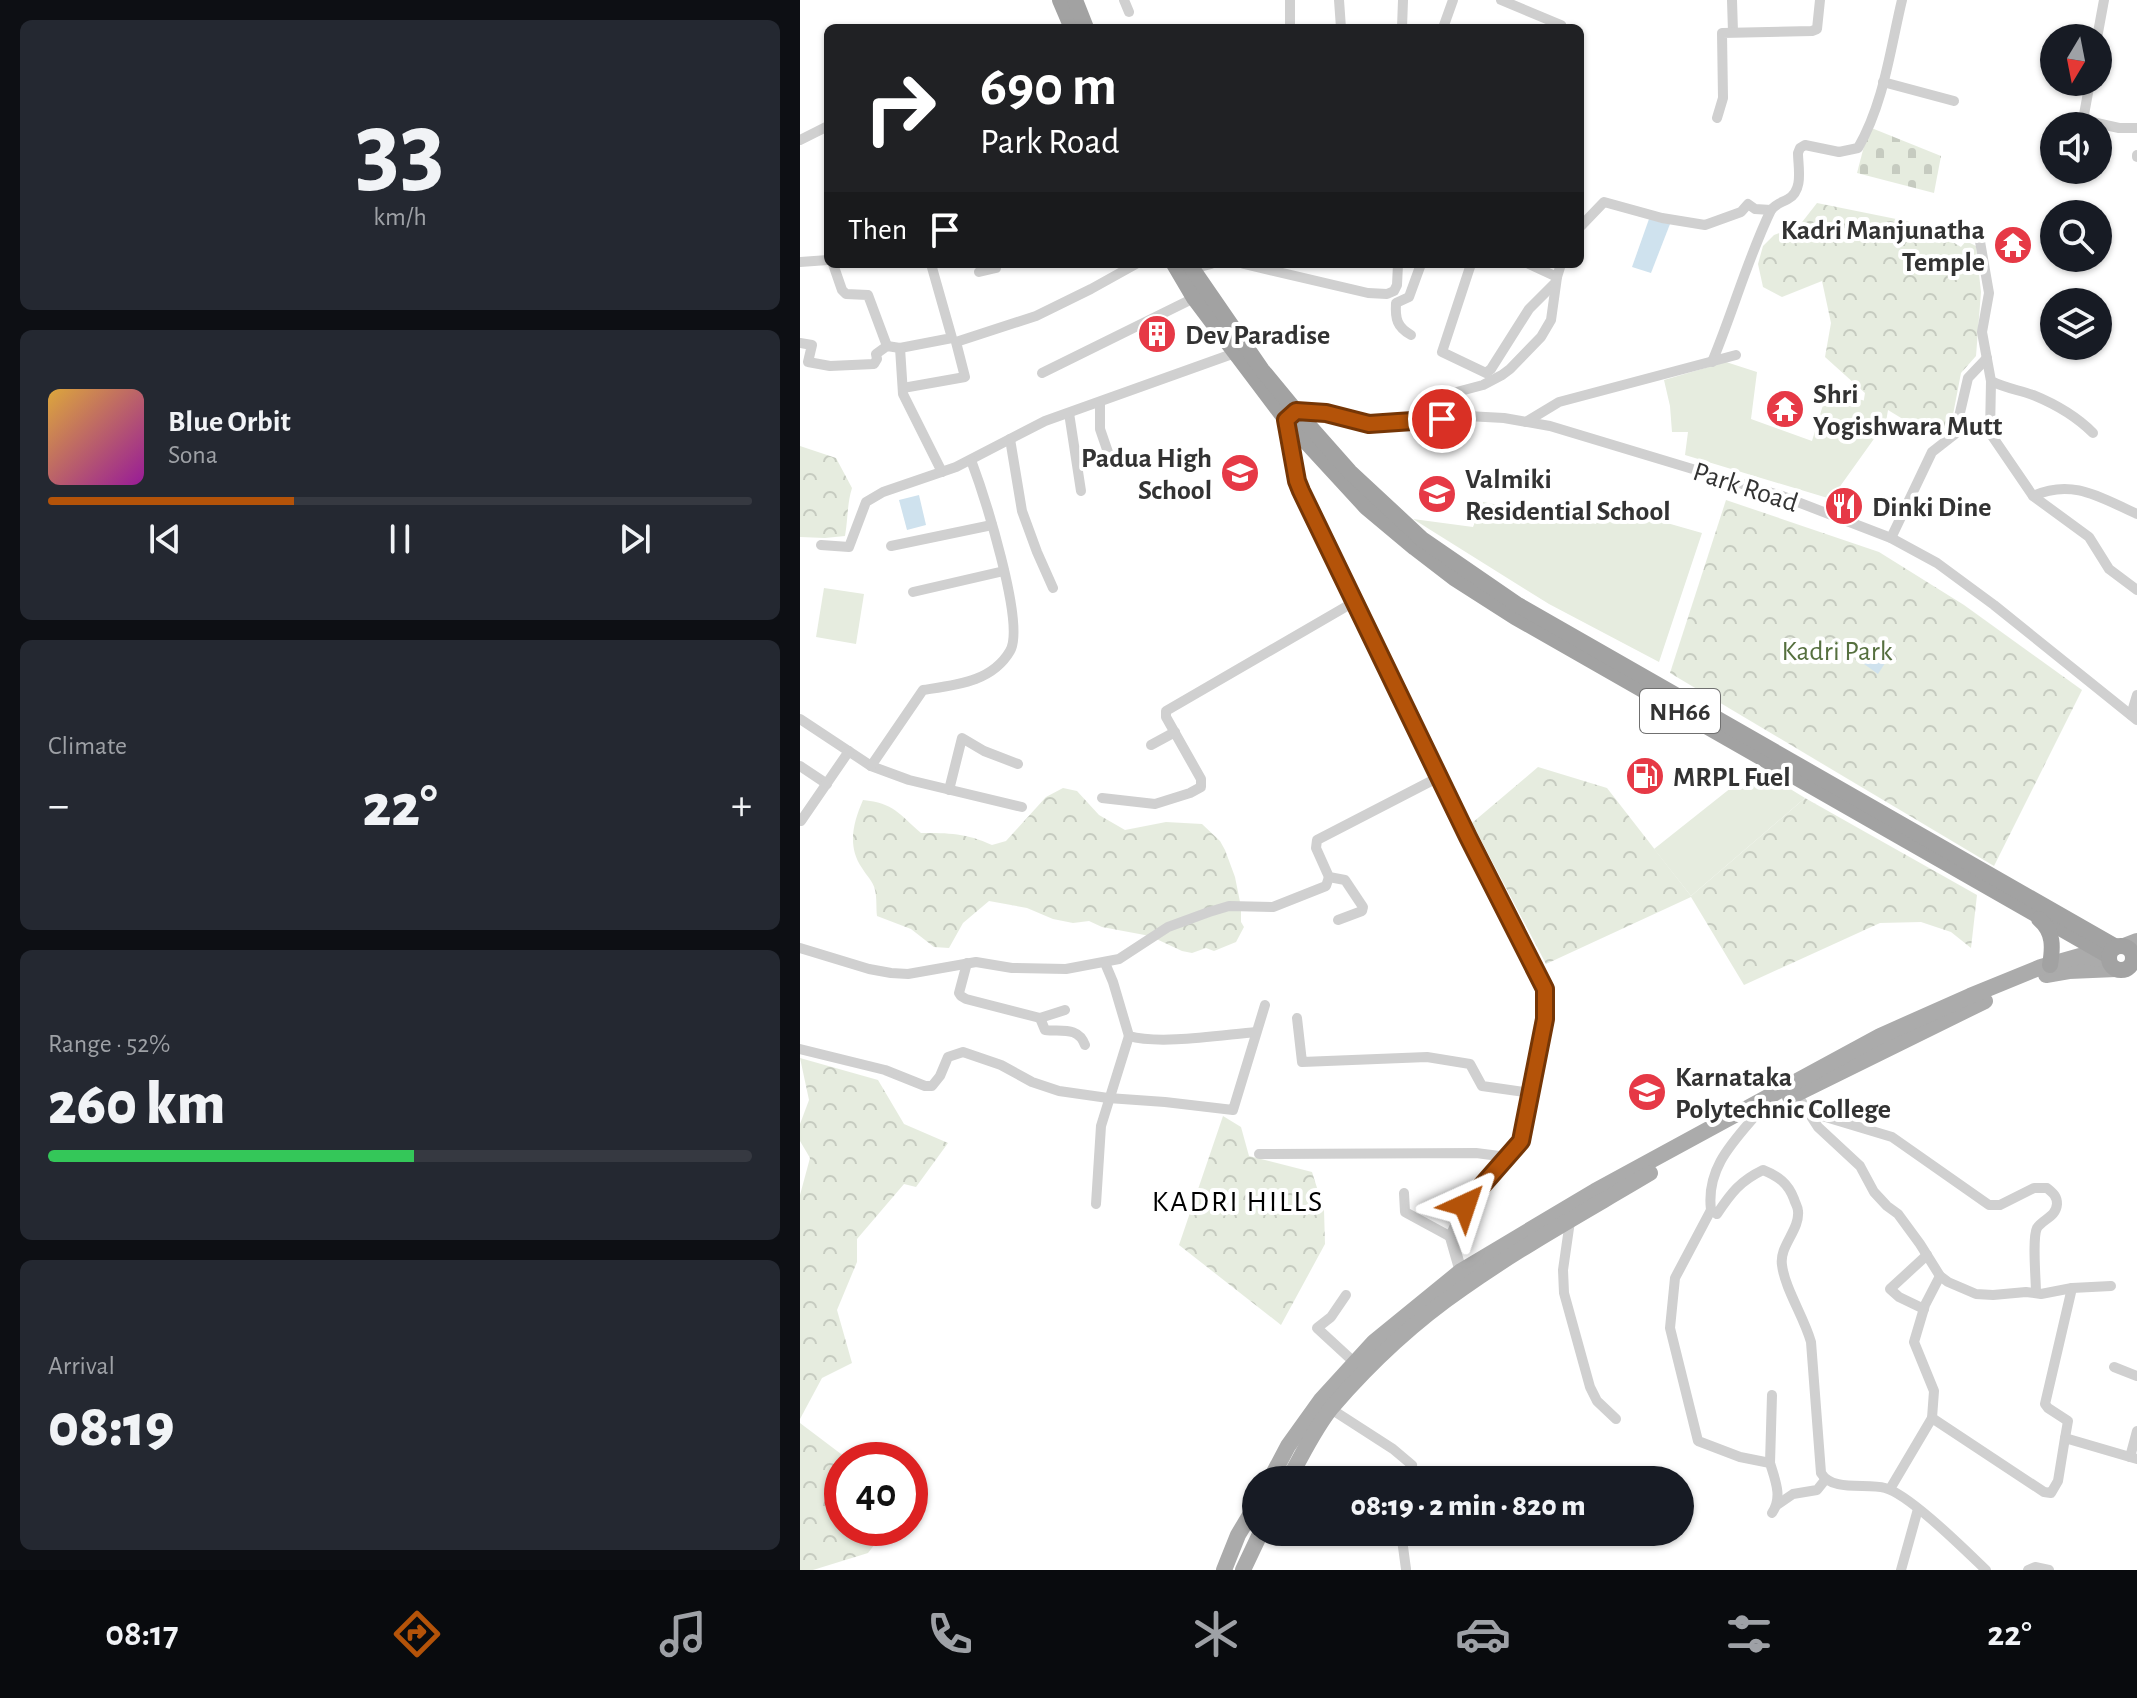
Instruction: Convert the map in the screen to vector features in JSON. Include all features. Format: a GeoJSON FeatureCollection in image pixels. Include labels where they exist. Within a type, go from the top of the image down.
{"type":"FeatureCollection","features":[{"type":"Feature","properties":{"kind":"highway"},"geometry":{"type":"LineString","coordinates":[[1060,0],[1070,24]]}},
{"type":"Feature","properties":{"kind":"highway"},"geometry":{"type":"LineString","coordinates":[[1075,0],[1084,24]]}},
{"type":"Feature","properties":{"kind":"highway","name":"NH66"},"geometry":{"type":"LineString","coordinates":[[1176,268],[1194,298],[1235,353],[1366,507],[1454,578],[1515,617],[2031,911],[2126,958]]}},
{"type":"Feature","properties":{"kind":"highway","name":"NH66"},"geometry":{"type":"LineString","coordinates":[[1192,268],[1291,416],[1422,539],[1518,605],[2126,958]]}},
{"type":"Feature","properties":{"kind":"highway"},"geometry":{"type":"LineString","coordinates":[[2031,911],[2047,925],[2053,941],[2050,965]]}},
{"type":"Feature","properties":{"kind":"main road"},"geometry":{"type":"LineString","coordinates":[[1277,1466],[1321,1400],[1374,1342],[1463,1278],[1595,1191],[2050,965],[2080,956],[2126,958]]}},
{"type":"Feature","properties":{"kind":"main road"},"geometry":{"type":"LineString","coordinates":[[1296,1466],[1331,1409],[1463,1278],[1570,1221],[1880,1036],[2034,974],[2069,971],[2126,958]]}},
{"type":"Feature","properties":{"kind":"main road"},"geometry":{"type":"LineString","coordinates":[[1224,1570],[1242,1528]]}},
{"type":"Feature","properties":{"kind":"main road"},"geometry":{"type":"LineString","coordinates":[[1243,1570],[1254,1546]]}},
{"type":"Feature","properties":{"kind":"street"},"geometry":{"type":"LineString","coordinates":[[1124,0],[1129,12]]}},
{"type":"Feature","properties":{"kind":"street"},"geometry":{"type":"LineString","coordinates":[[1290,0],[1290,24]]}},
{"type":"Feature","properties":{"kind":"street"},"geometry":{"type":"LineString","coordinates":[[1339,0],[1341,24]]}},
{"type":"Feature","properties":{"kind":"street"},"geometry":{"type":"LineString","coordinates":[[1402,24],[1403,0]]}},
{"type":"Feature","properties":{"kind":"street"},"geometry":{"type":"LineString","coordinates":[[1444,24],[1453,0]]}},
{"type":"Feature","properties":{"kind":"street"},"geometry":{"type":"LineString","coordinates":[[1501,0],[1559,24]]}},
{"type":"Feature","properties":{"kind":"street"},"geometry":{"type":"LineString","coordinates":[[1732,0],[1733,32]]}},
{"type":"Feature","properties":{"kind":"street"},"geometry":{"type":"LineString","coordinates":[[1717,118],[1723,98],[1722,33],[1817,29],[1820,0]]}},
{"type":"Feature","properties":{"kind":"street"},"geometry":{"type":"LineString","coordinates":[[1712,362],[1729,322],[1744,271],[1771,210],[1796,192],[1800,148],[1805,145],[1839,152],[1858,148],[1874,117],[1902,0]]}},
{"type":"Feature","properties":{"kind":"street"},"geometry":{"type":"LineString","coordinates":[[2100,24],[2104,0]]}},
{"type":"Feature","properties":{"kind":"street"},"geometry":{"type":"LineString","coordinates":[[1883,82],[1954,101]]}},
{"type":"Feature","properties":{"kind":"street"},"geometry":{"type":"LineString","coordinates":[[2087,96],[2083,120],[2119,128],[2137,128]]}},
{"type":"Feature","properties":{"kind":"street"},"geometry":{"type":"LineString","coordinates":[[800,140],[824,128]]}},
{"type":"Feature","properties":{"kind":"street"},"geometry":{"type":"LineString","coordinates":[[1584,223],[1604,202],[1662,218],[1705,225],[1741,212],[1748,204],[1755,209],[1771,210]]}},
{"type":"Feature","properties":{"kind":"street"},"geometry":{"type":"LineString","coordinates":[[1978,230],[1989,293],[1982,332],[1991,381],[1990,433],[2033,496],[2089,537],[2109,569],[2137,590]]}},
{"type":"Feature","properties":{"kind":"street"},"geometry":{"type":"LineString","coordinates":[[800,262],[824,260]]}},
{"type":"Feature","properties":{"kind":"street"},"geometry":{"type":"LineString","coordinates":[[834,268],[846,294],[868,295],[887,346]]}},
{"type":"Feature","properties":{"kind":"street"},"geometry":{"type":"LineString","coordinates":[[800,343],[812,345],[808,362],[830,366],[874,364],[876,354],[887,346],[900,348],[952,338],[932,268]]}},
{"type":"Feature","properties":{"kind":"street"},"geometry":{"type":"LineString","coordinates":[[979,272],[996,268]]}},
{"type":"Feature","properties":{"kind":"street"},"geometry":{"type":"LineString","coordinates":[[903,388],[965,377],[956,342],[1036,316],[1129,268]]}},
{"type":"Feature","properties":{"kind":"street"},"geometry":{"type":"LineString","coordinates":[[1261,268],[1368,293],[1387,294],[1394,291],[1397,285],[1398,268]]}},
{"type":"Feature","properties":{"kind":"street"},"geometry":{"type":"LineString","coordinates":[[1411,335],[1402,330],[1395,319],[1396,303],[1409,297],[1420,268]]}},
{"type":"Feature","properties":{"kind":"street"},"geometry":{"type":"LineString","coordinates":[[1470,268],[1442,352],[1486,373],[1529,309],[1557,280]]}},
{"type":"Feature","properties":{"kind":"street"},"geometry":{"type":"LineString","coordinates":[[1536,268],[1557,280]]}},
{"type":"Feature","properties":{"kind":"street"},"geometry":{"type":"LineString","coordinates":[[1416,422],[1419,402],[1483,385],[1502,375],[1541,337],[1551,320],[1560,268]]}},
{"type":"Feature","properties":{"kind":"street"},"geometry":{"type":"LineString","coordinates":[[1042,373],[1194,298]]}},
{"type":"Feature","properties":{"kind":"street"},"geometry":{"type":"LineString","coordinates":[[900,348],[903,394],[942,472]]}},
{"type":"Feature","properties":{"kind":"street"},"geometry":{"type":"LineString","coordinates":[[821,545],[849,547],[866,502],[883,492],[971,460],[1045,421],[1235,353]]}},
{"type":"Feature","properties":{"kind":"street"},"geometry":{"type":"LineString","coordinates":[[1526,422],[1559,402],[1736,355]]}},
{"type":"Feature","properties":{"kind":"street"},"geometry":{"type":"LineString","coordinates":[[1891,538],[1932,452],[1955,434],[1968,378],[1987,358]]}},
{"type":"Feature","properties":{"kind":"street"},"geometry":{"type":"LineString","coordinates":[[1991,381],[2046,401],[2081,421],[2093,433]]}},
{"type":"Feature","properties":{"kind":"street"},"geometry":{"type":"LineString","coordinates":[[1100,402],[1100,429],[1111,461]]}},
{"type":"Feature","properties":{"kind":"street"},"geometry":{"type":"LineString","coordinates":[[1069,413],[1081,491]]}},
{"type":"Feature","properties":{"kind":"street","name":"Park Road"},"geometry":{"type":"LineString","coordinates":[[1291,416],[1326,413],[1369,424],[1467,416],[1504,418],[1550,426],[1782,496],[1891,538],[1937,563],[2134,718]]}},
{"type":"Feature","properties":{"kind":"street"},"geometry":{"type":"LineString","coordinates":[[1291,416],[1297,481],[1545,989],[1545,1019],[1521,1141],[1465,1205],[1451,1237],[1463,1278]]}},
{"type":"Feature","properties":{"kind":"street"},"geometry":{"type":"LineString","coordinates":[[1010,439],[1022,511],[1053,588]]}},
{"type":"Feature","properties":{"kind":"street"},"geometry":{"type":"LineString","coordinates":[[871,766],[923,690],[959,685],[976,679],[995,669],[1011,650],[1015,635],[1004,571],[986,499],[971,460]]}},
{"type":"Feature","properties":{"kind":"street"},"geometry":{"type":"LineString","coordinates":[[2033,496],[2061,489],[2088,491],[2137,514]]}},
{"type":"Feature","properties":{"kind":"street"},"geometry":{"type":"LineString","coordinates":[[891,546],[992,525]]}},
{"type":"Feature","properties":{"kind":"street"},"geometry":{"type":"LineString","coordinates":[[913,592],[1004,571]]}},
{"type":"Feature","properties":{"kind":"street"},"geometry":{"type":"LineString","coordinates":[[1102,798],[1155,804],[1201,787],[1201,779],[1166,717],[1166,711],[1354,602]]}},
{"type":"Feature","properties":{"kind":"street"},"geometry":{"type":"LineString","coordinates":[[2134,718],[2137,695]]}},
{"type":"Feature","properties":{"kind":"street"},"geometry":{"type":"LineString","coordinates":[[800,719],[871,766],[909,780],[1022,807]]}},
{"type":"Feature","properties":{"kind":"street"},"geometry":{"type":"LineString","coordinates":[[1151,745],[1175,732]]}},
{"type":"Feature","properties":{"kind":"street"},"geometry":{"type":"LineString","coordinates":[[949,790],[962,738],[984,751],[1018,764]]}},
{"type":"Feature","properties":{"kind":"street"},"geometry":{"type":"LineString","coordinates":[[801,821],[849,751]]}},
{"type":"Feature","properties":{"kind":"street"},"geometry":{"type":"LineString","coordinates":[[800,766],[827,784]]}},
{"type":"Feature","properties":{"kind":"street"},"geometry":{"type":"LineString","coordinates":[[800,948],[869,969],[908,974],[976,962],[1044,969],[1105,963],[1119,959],[1168,927],[1229,906],[1273,907],[1326,886],[1329,877],[1316,848],[1317,840],[1439,777]]}},
{"type":"Feature","properties":{"kind":"street"},"geometry":{"type":"LineString","coordinates":[[1329,877],[1345,880],[1363,907],[1362,911],[1338,920]]}},
{"type":"Feature","properties":{"kind":"street"},"geometry":{"type":"LineString","coordinates":[[967,963],[959,993],[961,996],[1040,1018],[1065,1010]]}},
{"type":"Feature","properties":{"kind":"street"},"geometry":{"type":"LineString","coordinates":[[1096,1204],[1101,1126],[1129,1036],[1105,963]]}},
{"type":"Feature","properties":{"kind":"street"},"geometry":{"type":"LineString","coordinates":[[800,1049],[885,1070],[925,1086],[932,1086],[940,1076],[948,1057],[963,1052],[1059,1091],[1233,1110],[1265,1005]]}},
{"type":"Feature","properties":{"kind":"street"},"geometry":{"type":"LineString","coordinates":[[1040,1018],[1045,1030],[1069,1030],[1083,1039],[1085,1045]]}},
{"type":"Feature","properties":{"kind":"street"},"geometry":{"type":"LineString","coordinates":[[1297,1018],[1302,1062],[1427,1057],[1470,1064],[1482,1086],[1531,1093]]}},
{"type":"Feature","properties":{"kind":"street"},"geometry":{"type":"LineString","coordinates":[[1129,1036],[1158,1040],[1256,1032]]}},
{"type":"Feature","properties":{"kind":"street"},"geometry":{"type":"LineString","coordinates":[[1796,1093],[1818,1127],[1860,1166],[1874,1192],[1898,1214],[1940,1276],[1964,1290],[1993,1295],[2054,1293],[2072,1288],[2111,1286]]}},
{"type":"Feature","properties":{"kind":"street"},"geometry":{"type":"LineString","coordinates":[[1761,1108],[1724,1152],[1714,1173],[1711,1210],[1675,1278],[1670,1328],[1698,1441],[1740,1457],[1770,1463]]}},
{"type":"Feature","properties":{"kind":"street"},"geometry":{"type":"LineString","coordinates":[[1807,1112],[1892,1137],[1989,1205],[2000,1205],[2034,1188],[2047,1188],[2057,1201],[2056,1209],[2037,1229],[2034,1239],[2036,1293]]}},
{"type":"Feature","properties":{"kind":"street"},"geometry":{"type":"LineString","coordinates":[[1259,1154],[1476,1153],[1507,1157]]}},
{"type":"Feature","properties":{"kind":"street"},"geometry":{"type":"LineString","coordinates":[[1711,1210],[1717,1214],[1745,1178],[1763,1170],[1779,1176],[1791,1191],[1798,1211],[1781,1264],[1811,1342],[1821,1473],[1825,1480],[1833,1483],[1883,1487],[1897,1492],[1986,1570]]}},
{"type":"Feature","properties":{"kind":"street"},"geometry":{"type":"LineString","coordinates":[[1404,1193],[1405,1212],[1451,1237]]}},
{"type":"Feature","properties":{"kind":"street"},"geometry":{"type":"LineString","coordinates":[[1570,1221],[1563,1270],[1564,1293],[1590,1387],[1597,1401],[1616,1419]]}},
{"type":"Feature","properties":{"kind":"street"},"geometry":{"type":"LineString","coordinates":[[1924,1309],[1890,1289],[1927,1255]]}},
{"type":"Feature","properties":{"kind":"street"},"geometry":{"type":"LineString","coordinates":[[1890,1489],[1932,1418],[1934,1391],[1914,1342],[1924,1309],[1940,1276]]}},
{"type":"Feature","properties":{"kind":"street"},"geometry":{"type":"LineString","coordinates":[[1932,1418],[2044,1492],[2051,1493],[2058,1481],[2068,1421],[2045,1404],[2072,1288]]}},
{"type":"Feature","properties":{"kind":"street"},"geometry":{"type":"LineString","coordinates":[[1346,1295],[1331,1317],[1317,1328],[1355,1363]]}},
{"type":"Feature","properties":{"kind":"street"},"geometry":{"type":"LineString","coordinates":[[2114,1367],[2137,1376]]}},
{"type":"Feature","properties":{"kind":"street"},"geometry":{"type":"LineString","coordinates":[[1772,1395],[1770,1463],[1778,1491],[1774,1509],[1793,1494],[1817,1490],[1825,1480]]}},
{"type":"Feature","properties":{"kind":"street"},"geometry":{"type":"LineString","coordinates":[[1331,1409],[1393,1449],[1411,1466]]}},
{"type":"Feature","properties":{"kind":"street"},"geometry":{"type":"LineString","coordinates":[[2065,1438],[2133,1458],[2137,1431]]}},
{"type":"Feature","properties":{"kind":"street"},"geometry":{"type":"LineString","coordinates":[[1901,1570],[1918,1509]]}},
{"type":"Feature","properties":{"kind":"street"},"geometry":{"type":"LineString","coordinates":[[1403,1546],[1406,1569]]}},
{"type":"Feature","properties":{"kind":"street"},"geometry":{"type":"LineString","coordinates":[[2028,1570],[2035,1567],[2049,1570]]}},
{"type":"Feature","properties":{"kind":"green space"},"geometry":{"type":"Polygon","coordinates":[[[1869,127],[1941,156],[1934,193],[1857,173],[1869,127]]]}},
{"type":"Feature","properties":{"kind":"green space"},"geometry":{"type":"Polygon","coordinates":[[[1817,203],[1906,221],[1930,228],[1961,247],[1966,241],[1976,246],[1981,292],[1976,356],[1961,373],[1951,425],[1929,435],[1888,410],[1862,411],[1865,393],[1825,357],[1831,323],[1822,281],[1782,297],[1763,287],[1758,264],[1763,246],[1774,235],[1799,226],[1817,203]]]}},
{"type":"Feature","properties":{"kind":"green space"},"geometry":{"type":"Polygon","coordinates":[[[1726,362],[1757,372],[1751,419],[1812,441],[1827,392],[1888,410],[1886,422],[1831,499],[1685,455],[1688,432],[1672,432],[1664,380],[1726,362]]]}},
{"type":"Feature","properties":{"kind":"green space"},"geometry":{"type":"Polygon","coordinates":[[[800,446],[836,458],[852,488],[845,536],[800,537],[800,446]]]}},
{"type":"Feature","properties":{"kind":"green space","name":"Kadri Park"},"geometry":{"type":"Polygon","coordinates":[[[1726,500],[1879,552],[1964,605],[2082,690],[1994,866],[1670,673],[1726,500]]]}},
{"type":"Feature","properties":{"kind":"green space"},"geometry":{"type":"Polygon","coordinates":[[[1483,502],[1596,524],[1604,505],[1702,533],[1659,662],[1549,604],[1413,519],[1473,527],[1483,502]]]}},
{"type":"Feature","properties":{"kind":"green space"},"geometry":{"type":"Polygon","coordinates":[[[824,588],[864,594],[856,644],[816,637],[824,588]]]}},
{"type":"Feature","properties":{"kind":"green space"},"geometry":{"type":"Polygon","coordinates":[[[1538,767],[1607,788],[1691,896],[1805,798],[1977,895],[1971,948],[1951,932],[1921,922],[1880,923],[1744,985],[1691,897],[1546,964],[1472,823],[1538,767]]]}},
{"type":"Feature","properties":{"kind":"green space"},"geometry":{"type":"Polygon","coordinates":[[[1756,768],[1805,798],[1691,896],[1654,849],[1756,768]]]}},
{"type":"Feature","properties":{"kind":"green space"},"geometry":{"type":"Polygon","coordinates":[[[1063,788],[1077,791],[1099,815],[1125,830],[1166,822],[1202,824],[1220,841],[1235,877],[1244,927],[1236,942],[1214,951],[1206,948],[1192,953],[1150,936],[1102,927],[1089,921],[1073,923],[1053,919],[1027,908],[989,901],[963,923],[949,948],[934,947],[911,929],[877,916],[874,887],[857,860],[853,843],[854,826],[863,800],[889,807],[921,833],[957,834],[992,845],[1006,841],[1046,797],[1063,788]]]}},
{"type":"Feature","properties":{"kind":"green space"},"geometry":{"type":"Polygon","coordinates":[[[800,1058],[878,1080],[904,1124],[948,1143],[916,1187],[904,1184],[857,1239],[857,1262],[837,1310],[852,1363],[822,1378],[800,1419],[800,1195],[810,1158],[800,1141],[800,1124],[809,1100],[800,1058]]]}},
{"type":"Feature","properties":{"kind":"green space"},"geometry":{"type":"Polygon","coordinates":[[[1223,1116],[1241,1127],[1249,1156],[1312,1172],[1324,1210],[1325,1244],[1281,1325],[1179,1245],[1223,1116]]]}},
{"type":"Feature","properties":{"kind":"green space"},"geometry":{"type":"Polygon","coordinates":[[[800,1423],[825,1442],[824,1546],[873,1546],[868,1553],[813,1570],[800,1570],[800,1423]]]}},
{"type":"Feature","properties":{"kind":"water"},"geometry":{"type":"Polygon","coordinates":[[[1649,219],[1670,224],[1651,273],[1632,267],[1649,219]]]}},
{"type":"Feature","properties":{"kind":"water"},"geometry":{"type":"Polygon","coordinates":[[[919,495],[926,525],[907,530],[899,500],[919,495]]]}},
{"type":"Feature","properties":{"kind":"water"},"geometry":{"type":"Polygon","coordinates":[[[1872,651],[1887,660],[1878,674],[1864,664],[1872,651]]]}},
{"type":"Feature","properties":{"kind":"place","name":"Kadri Manjunatha Temple"},"geometry":{"type":"Point","coordinates":[2013,245]}},
{"type":"Feature","properties":{"kind":"place","name":"Dev Paradise"},"geometry":{"type":"Point","coordinates":[1157,334]}},
{"type":"Feature","properties":{"kind":"place","name":"Shri Yogishwara Mutt"},"geometry":{"type":"Point","coordinates":[1785,409]}},
{"type":"Feature","properties":{"kind":"place","name":"Padua High School"},"geometry":{"type":"Point","coordinates":[1240,473]}},
{"type":"Feature","properties":{"kind":"place","name":"Valmiki Residential School"},"geometry":{"type":"Point","coordinates":[1437,494]}},
{"type":"Feature","properties":{"kind":"place","name":"Dinki Dine"},"geometry":{"type":"Point","coordinates":[1844,506]}},
{"type":"Feature","properties":{"kind":"place","name":"MRPL Fuel"},"geometry":{"type":"Point","coordinates":[1645,776]}},
{"type":"Feature","properties":{"kind":"place","name":"Karnataka Polytechnic College"},"geometry":{"type":"Point","coordinates":[1647,1092]}},
{"type":"Feature","properties":{"kind":"district","name":"KADRI HILLS"},"geometry":{"type":"Point","coordinates":[1238,1201]}},
{"type":"Feature","properties":{"kind":"route"},"geometry":{"type":"LineString","coordinates":[[1442,419],[1369,424],[1326,413],[1296,411],[1286,420],[1301,491],[1545,989],[1545,1019],[1521,1141],[1465,1205]]}}]}
